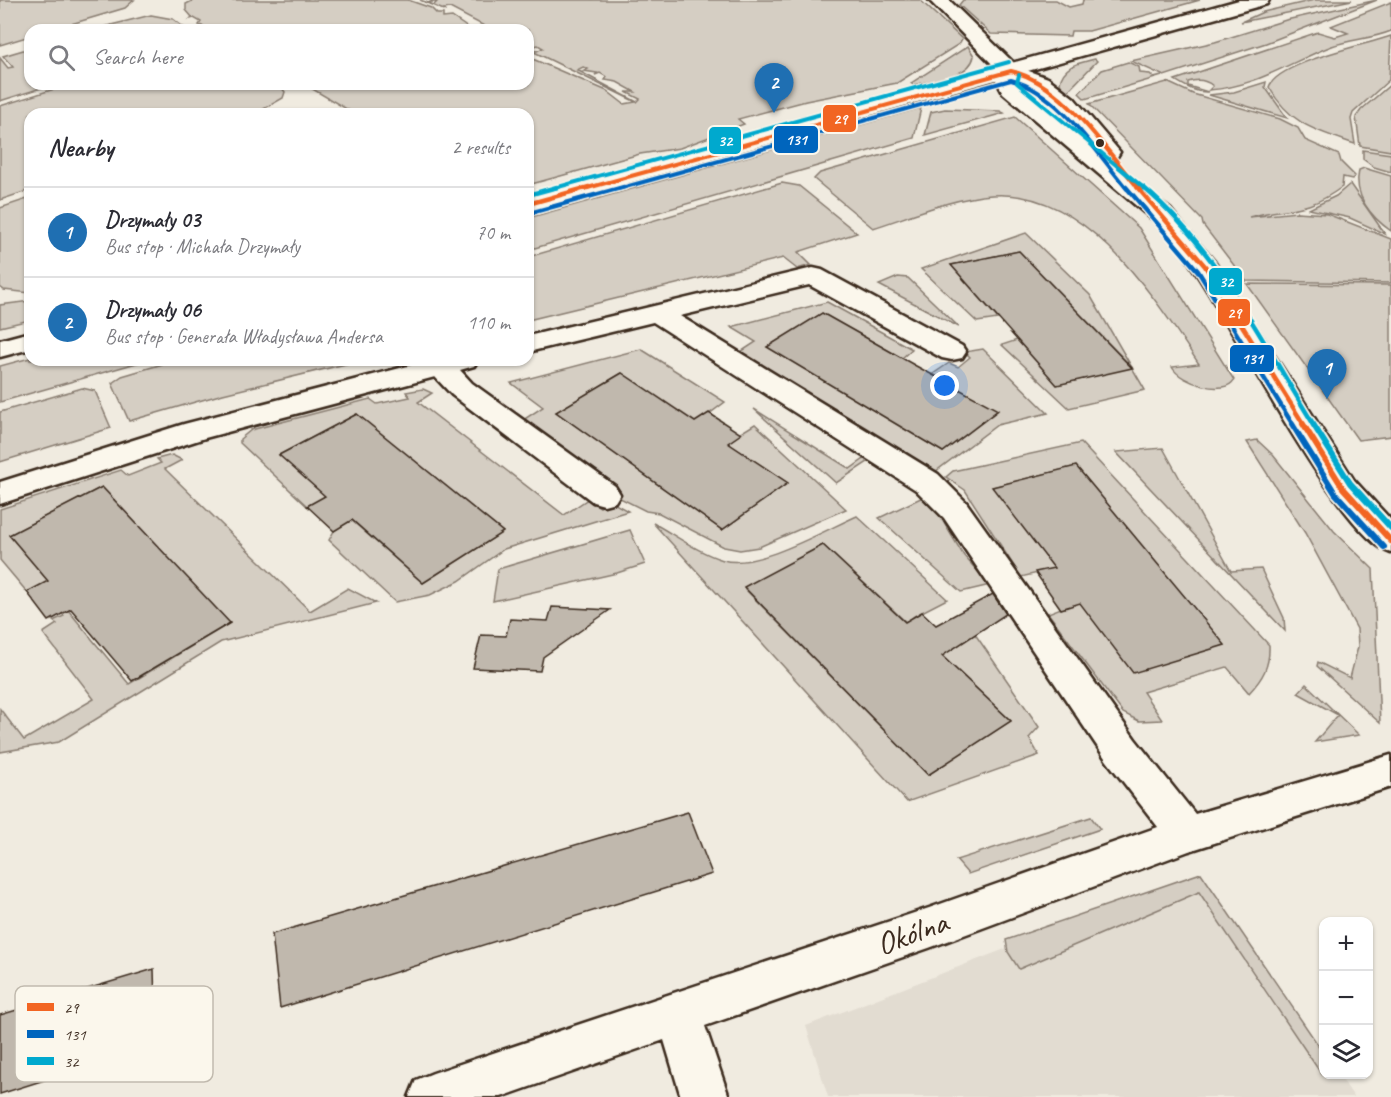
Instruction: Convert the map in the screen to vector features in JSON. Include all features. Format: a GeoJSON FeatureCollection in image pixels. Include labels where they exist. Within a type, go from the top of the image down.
{"type":"FeatureCollection","features":[{"type":"Feature","properties":{"kind":"street"},"geometry":{"type":"LineString","coordinates":[[938,0],[1011,71]]}},
{"type":"Feature","properties":{"kind":"street"},"geometry":{"type":"LineString","coordinates":[[534,202],[1260,0]]}},
{"type":"Feature","properties":{"kind":"street"},"geometry":{"type":"LineString","coordinates":[[1011,71],[1006,80],[1011,90],[1162,215],[1206,266],[1348,495],[1391,541]]}},
{"type":"Feature","properties":{"kind":"street"},"geometry":{"type":"LineString","coordinates":[[534,343],[813,276],[952,352]]}},
{"type":"Feature","properties":{"kind":"street"},"geometry":{"type":"LineString","coordinates":[[657,313],[934,489],[955,510],[1121,750],[1187,834]]}},
{"type":"Feature","properties":{"kind":"street"},"geometry":{"type":"LineString","coordinates":[[0,349],[24,342]]}},
{"type":"Feature","properties":{"kind":"street"},"geometry":{"type":"LineString","coordinates":[[0,493],[195,431],[441,366]]}},
{"type":"Feature","properties":{"kind":"street"},"geometry":{"type":"LineString","coordinates":[[453,366],[462,388],[604,494]]}},
{"type":"Feature","properties":{"kind":"street","name":"Okólna"},"geometry":{"type":"LineString","coordinates":[[433,1097],[679,1015],[1187,834],[1391,771]]}},
{"type":"Feature","properties":{"kind":"street"},"geometry":{"type":"LineString","coordinates":[[679,1015],[705,1097]]}},
{"type":"Feature","properties":{"kind":"shaded area"},"geometry":{"type":"Polygon","coordinates":[[[0,0],[134,0],[125,8],[71,24],[24,24],[24,38],[0,45],[0,0]]]}},
{"type":"Feature","properties":{"kind":"shaded area"},"geometry":{"type":"Polygon","coordinates":[[[194,0],[408,0],[431,8],[437,14],[443,14],[443,18],[452,17],[462,24],[200,24],[201,22],[194,18],[190,19],[192,17],[186,10],[186,4],[194,0]]]}},
{"type":"Feature","properties":{"kind":"shaded area"},"geometry":{"type":"Polygon","coordinates":[[[420,0],[434,5],[437,2],[430,2],[433,0],[920,0],[962,39],[959,44],[897,83],[806,101],[738,119],[744,124],[680,148],[640,154],[534,183],[534,108],[345,108],[314,90],[534,90],[534,60],[607,91],[624,104],[636,102],[534,52],[543,48],[538,45],[534,46],[534,24],[480,24],[450,8],[444,9],[446,11],[420,0]],[[583,67],[577,70],[637,102],[640,99],[626,92],[635,92],[617,82],[605,80],[607,77],[600,73],[595,75],[597,73],[584,71],[588,69],[583,67]]]}},
{"type":"Feature","properties":{"kind":"shaded area"},"geometry":{"type":"Polygon","coordinates":[[[963,0],[1056,0],[1069,7],[1082,4],[1083,0],[1200,0],[1089,31],[1071,31],[1070,36],[991,34],[959,5],[963,0]]]}},
{"type":"Feature","properties":{"kind":"shaded area"},"geometry":{"type":"Polygon","coordinates":[[[1314,0],[1352,0],[1241,22],[1263,12],[1314,0]]]}},
{"type":"Feature","properties":{"kind":"shaded area"},"geometry":{"type":"Polygon","coordinates":[[[1377,0],[1266,43],[1164,76],[1131,61],[1215,42],[1286,20],[1377,0]]]}},
{"type":"Feature","properties":{"kind":"shaded area"},"geometry":{"type":"Polygon","coordinates":[[[1391,2],[1391,31],[1384,34],[1332,46],[1257,79],[1226,88],[1209,90],[1213,86],[1207,82],[1198,80],[1188,82],[1188,86],[1208,92],[1195,90],[1175,80],[1318,32],[1335,37],[1348,33],[1331,26],[1391,2]]]}},
{"type":"Feature","properties":{"kind":"shaded area"},"geometry":{"type":"Polygon","coordinates":[[[151,15],[173,19],[179,24],[115,24],[151,15]]]}},
{"type":"Feature","properties":{"kind":"shaded area"},"geometry":{"type":"Polygon","coordinates":[[[1391,36],[1389,80],[1353,113],[1351,119],[1355,144],[1317,130],[1295,118],[1277,100],[1269,87],[1276,78],[1305,62],[1391,36]]]}},
{"type":"Feature","properties":{"kind":"shaded area"},"geometry":{"type":"Polygon","coordinates":[[[968,46],[974,56],[971,63],[958,74],[913,85],[911,83],[968,46]]]}},
{"type":"Feature","properties":{"kind":"shaded area"},"geometry":{"type":"Polygon","coordinates":[[[24,50],[24,90],[35,90],[0,101],[0,58],[8,68],[13,67],[3,56],[24,50]]]}},
{"type":"Feature","properties":{"kind":"shaded area"},"geometry":{"type":"Polygon","coordinates":[[[1095,59],[1097,61],[1068,91],[1064,92],[1060,83],[1065,72],[1073,66],[1095,59]]]}},
{"type":"Feature","properties":{"kind":"shaded area"},"geometry":{"type":"Polygon","coordinates":[[[1128,62],[1139,67],[1140,73],[1150,74],[1154,78],[1162,76],[1085,99],[1079,93],[1102,70],[1128,62]]]}},
{"type":"Feature","properties":{"kind":"shaded area"},"geometry":{"type":"Polygon","coordinates":[[[1167,82],[1193,94],[1280,119],[1298,128],[1305,140],[1339,155],[1341,162],[1355,176],[1352,179],[1343,177],[1342,187],[1329,196],[1306,206],[1249,217],[1297,212],[1327,214],[1391,239],[1391,283],[1246,281],[1203,225],[1202,220],[1089,104],[1167,82]]]}},
{"type":"Feature","properties":{"kind":"shaded area"},"geometry":{"type":"Polygon","coordinates":[[[1266,82],[1265,87],[1287,118],[1209,95],[1234,92],[1266,82]]]}},
{"type":"Feature","properties":{"kind":"shaded area"},"geometry":{"type":"Polygon","coordinates":[[[1391,84],[1391,151],[1360,146],[1356,117],[1391,84]]]}},
{"type":"Feature","properties":{"kind":"shaded area"},"geometry":{"type":"Polygon","coordinates":[[[51,90],[284,90],[285,92],[283,98],[266,108],[24,108],[24,192],[0,200],[0,106],[51,90]]]}},
{"type":"Feature","properties":{"kind":"shaded area"},"geometry":{"type":"Polygon","coordinates":[[[921,108],[914,138],[534,248],[534,216],[921,108]]]}},
{"type":"Feature","properties":{"kind":"shaded area"},"geometry":{"type":"Polygon","coordinates":[[[945,109],[1004,113],[925,135],[931,112],[945,109]]]}},
{"type":"Feature","properties":{"kind":"shaded area"},"geometry":{"type":"Polygon","coordinates":[[[1015,117],[1139,228],[1234,380],[1229,385],[1203,386],[1177,373],[1172,367],[1199,364],[1161,308],[1114,252],[1087,228],[1058,209],[1026,198],[992,195],[947,204],[873,228],[814,179],[820,173],[1015,117]]]}},
{"type":"Feature","properties":{"kind":"shaded area"},"geometry":{"type":"Polygon","coordinates":[[[1363,150],[1391,154],[1391,172],[1374,167],[1363,159],[1363,150]]]}},
{"type":"Feature","properties":{"kind":"shaded area"},"geometry":{"type":"Polygon","coordinates":[[[1364,168],[1391,176],[1391,231],[1377,219],[1361,197],[1359,170],[1364,168]]]}},
{"type":"Feature","properties":{"kind":"shaded area"},"geometry":{"type":"Polygon","coordinates":[[[782,183],[799,186],[857,233],[798,252],[811,265],[797,269],[783,258],[534,319],[534,255],[782,183]]]}},
{"type":"Feature","properties":{"kind":"shaded area"},"geometry":{"type":"Polygon","coordinates":[[[1350,184],[1385,234],[1350,218],[1309,209],[1336,196],[1350,184]]]}},
{"type":"Feature","properties":{"kind":"shaded area"},"geometry":{"type":"Polygon","coordinates":[[[24,200],[24,292],[4,290],[0,287],[0,208],[24,200]]]}},
{"type":"Feature","properties":{"kind":"shaded area"},"geometry":{"type":"Polygon","coordinates":[[[1026,233],[1090,295],[1131,366],[1019,251],[951,265],[998,319],[977,322],[921,269],[1026,233]]]}},
{"type":"Feature","properties":{"kind":"shaded area"},"geometry":{"type":"Polygon","coordinates":[[[898,277],[908,278],[959,327],[879,285],[898,277]]]}},
{"type":"Feature","properties":{"kind":"shaded area"},"geometry":{"type":"Polygon","coordinates":[[[1247,284],[1391,285],[1391,436],[1358,440],[1247,284]]]}},
{"type":"Feature","properties":{"kind":"shaded area"},"geometry":{"type":"Polygon","coordinates":[[[24,302],[24,321],[0,327],[0,305],[24,302]]]}},
{"type":"Feature","properties":{"kind":"shaded area"},"geometry":{"type":"Polygon","coordinates":[[[827,302],[912,349],[902,358],[822,313],[767,347],[943,452],[997,411],[933,374],[949,363],[958,367],[970,357],[965,352],[983,349],[1048,413],[997,425],[936,471],[739,353],[756,342],[731,327],[827,302]]]}},
{"type":"Feature","properties":{"kind":"shaded area"},"geometry":{"type":"Polygon","coordinates":[[[1017,340],[1057,385],[1132,367],[1145,390],[1069,408],[1002,345],[1017,340]]]}},
{"type":"Feature","properties":{"kind":"shaded area"},"geometry":{"type":"Polygon","coordinates":[[[641,349],[725,402],[697,423],[622,373],[556,412],[722,530],[788,483],[726,442],[755,424],[846,509],[759,547],[740,550],[724,547],[659,513],[646,511],[614,495],[620,491],[523,420],[543,407],[511,383],[641,349]]]}},
{"type":"Feature","properties":{"kind":"shaded area"},"geometry":{"type":"Polygon","coordinates":[[[24,360],[24,366],[126,366],[0,402],[0,366],[24,360]]]}},
{"type":"Feature","properties":{"kind":"shaded area"},"geometry":{"type":"Polygon","coordinates":[[[156,366],[337,366],[223,394],[129,421],[112,383],[122,376],[156,366]]]}},
{"type":"Feature","properties":{"kind":"shaded area"},"geometry":{"type":"Polygon","coordinates":[[[82,388],[95,391],[111,428],[0,462],[0,412],[82,388]]]}},
{"type":"Feature","properties":{"kind":"shaded area"},"geometry":{"type":"Polygon","coordinates":[[[423,389],[432,393],[418,402],[564,515],[588,499],[600,507],[610,501],[628,511],[504,549],[459,581],[430,595],[395,602],[329,540],[334,531],[350,519],[423,583],[503,532],[357,414],[279,455],[326,497],[307,506],[240,443],[240,439],[251,430],[370,399],[377,404],[410,397],[406,392],[423,389]]]}},
{"type":"Feature","properties":{"kind":"shaded area"},"geometry":{"type":"Polygon","coordinates":[[[754,409],[850,469],[867,457],[871,460],[836,483],[754,409]]]}},
{"type":"Feature","properties":{"kind":"shaded area"},"geometry":{"type":"Polygon","coordinates":[[[1257,440],[1273,455],[1334,531],[1373,569],[1380,723],[1317,666],[1318,662],[1350,678],[1358,647],[1357,629],[1305,533],[1247,442],[1257,440]]]}},
{"type":"Feature","properties":{"kind":"shaded area"},"geometry":{"type":"Polygon","coordinates":[[[1081,443],[1269,645],[1265,671],[1249,693],[1227,667],[1143,692],[1162,720],[1139,721],[1123,713],[1048,613],[1079,601],[1224,644],[1076,466],[993,487],[1055,569],[1021,577],[965,490],[946,477],[953,471],[1081,443]]]}},
{"type":"Feature","properties":{"kind":"shaded area"},"geometry":{"type":"Polygon","coordinates":[[[1163,448],[1231,571],[1261,569],[1284,618],[1285,631],[1116,452],[1163,448]]]}},
{"type":"Feature","properties":{"kind":"shaded area"},"geometry":{"type":"Polygon","coordinates":[[[172,455],[182,460],[165,469],[310,611],[348,588],[376,603],[221,642],[59,742],[0,752],[0,709],[24,740],[94,699],[43,633],[57,624],[53,621],[64,616],[62,613],[68,610],[129,684],[230,623],[102,487],[9,535],[49,582],[27,592],[0,560],[0,509],[121,470],[128,476],[161,463],[157,459],[172,455]]]}},
{"type":"Feature","properties":{"kind":"shaded area"},"geometry":{"type":"Polygon","coordinates":[[[927,495],[964,556],[990,585],[961,592],[879,518],[927,495]]]}},
{"type":"Feature","properties":{"kind":"shaded area"},"geometry":{"type":"Polygon","coordinates":[[[857,516],[947,599],[914,616],[907,623],[823,545],[744,588],[928,775],[1011,721],[940,654],[951,650],[975,634],[1039,727],[1029,738],[1039,755],[907,802],[653,523],[705,553],[723,560],[737,562],[791,547],[857,516]]]}},
{"type":"Feature","properties":{"kind":"shaded area"},"geometry":{"type":"Polygon","coordinates":[[[630,530],[645,564],[617,573],[493,601],[498,569],[630,530]]]}},
{"type":"Feature","properties":{"kind":"shaded area"},"geometry":{"type":"Polygon","coordinates":[[[1306,684],[1359,735],[1315,742],[1338,715],[1298,693],[1306,684]]]}},
{"type":"Feature","properties":{"kind":"shaded area"},"geometry":{"type":"Polygon","coordinates":[[[1091,817],[1100,829],[968,874],[956,860],[1091,817]]]}},
{"type":"Feature","properties":{"kind":"shaded area"},"geometry":{"type":"Polygon","coordinates":[[[1201,873],[1319,1046],[1319,1079],[1342,1079],[1354,1097],[828,1097],[806,1026],[1201,873]]]}},
{"type":"Feature","properties":{"kind":"shaded area"},"geometry":{"type":"Polygon","coordinates":[[[1201,873],[1319,1046],[1319,1071],[1199,892],[1019,969],[1008,952],[1006,940],[1201,873]]]}},
{"type":"Feature","properties":{"kind":"building"},"geometry":{"type":"Polygon","coordinates":[[[1019,251],[1132,368],[1057,385],[951,265],[1019,251]]]}},
{"type":"Feature","properties":{"kind":"building"},"geometry":{"type":"Polygon","coordinates":[[[822,313],[998,410],[943,452],[767,347],[822,313]]]}},
{"type":"Feature","properties":{"kind":"building"},"geometry":{"type":"Polygon","coordinates":[[[622,373],[695,422],[709,413],[741,434],[728,443],[788,483],[722,530],[556,412],[622,373]]]}},
{"type":"Feature","properties":{"kind":"building"},"geometry":{"type":"Polygon","coordinates":[[[357,414],[503,532],[423,583],[352,520],[334,531],[307,506],[325,496],[279,455],[357,414]]]}},
{"type":"Feature","properties":{"kind":"building"},"geometry":{"type":"Polygon","coordinates":[[[1076,466],[1225,645],[1133,673],[1080,603],[1061,609],[1035,572],[1054,568],[992,487],[1076,466]]]}},
{"type":"Feature","properties":{"kind":"building"},"geometry":{"type":"Polygon","coordinates":[[[102,487],[230,623],[132,681],[71,609],[49,621],[27,592],[48,581],[9,535],[102,487]]]}},
{"type":"Feature","properties":{"kind":"building"},"geometry":{"type":"Polygon","coordinates":[[[823,545],[905,622],[922,612],[936,625],[993,594],[1006,614],[942,656],[1011,721],[928,775],[744,587],[823,545]]]}},
{"type":"Feature","properties":{"kind":"building"},"geometry":{"type":"Polygon","coordinates":[[[552,607],[610,610],[543,657],[540,671],[473,668],[481,635],[506,636],[510,619],[548,621],[552,607]]]}},
{"type":"Feature","properties":{"kind":"building"},"geometry":{"type":"Polygon","coordinates":[[[688,812],[712,874],[280,1008],[272,934],[688,812]]]}},
{"type":"Feature","properties":{"kind":"building"},"geometry":{"type":"Polygon","coordinates":[[[154,969],[154,986],[97,986],[154,969]]]}},
{"type":"Feature","properties":{"kind":"building"},"geometry":{"type":"Polygon","coordinates":[[[15,1011],[15,1082],[38,1082],[0,1094],[0,1015],[15,1011]]]}},
{"type":"Feature","properties":{"kind":"transit line","name":"32"},"geometry":{"type":"LineString","coordinates":[[534,193],[1009,62]]}},
{"type":"Feature","properties":{"kind":"transit line","name":"29"},"geometry":{"type":"LineString","coordinates":[[534,202],[1011,71],[1025,75],[1044,84],[1061,98],[1205,266],[1343,488],[1391,541]]}},
{"type":"Feature","properties":{"kind":"transit line","name":"32"},"geometry":{"type":"LineString","coordinates":[[1019,75],[1017,83],[1168,208],[1213,261],[1350,483],[1391,528]]}},
{"type":"Feature","properties":{"kind":"transit line","name":"131"},"geometry":{"type":"LineString","coordinates":[[534,212],[1011,80],[1024,84],[1040,92],[1055,104],[1198,271],[1335,493],[1384,547]]}},
{"type":"Feature","properties":{"kind":"place","name":"Drzymały 06"},"geometry":{"type":"Point","coordinates":[774,113]}},
{"type":"Feature","properties":{"kind":"place","name":"Drzymały 03"},"geometry":{"type":"Point","coordinates":[1327,399]}}]}
